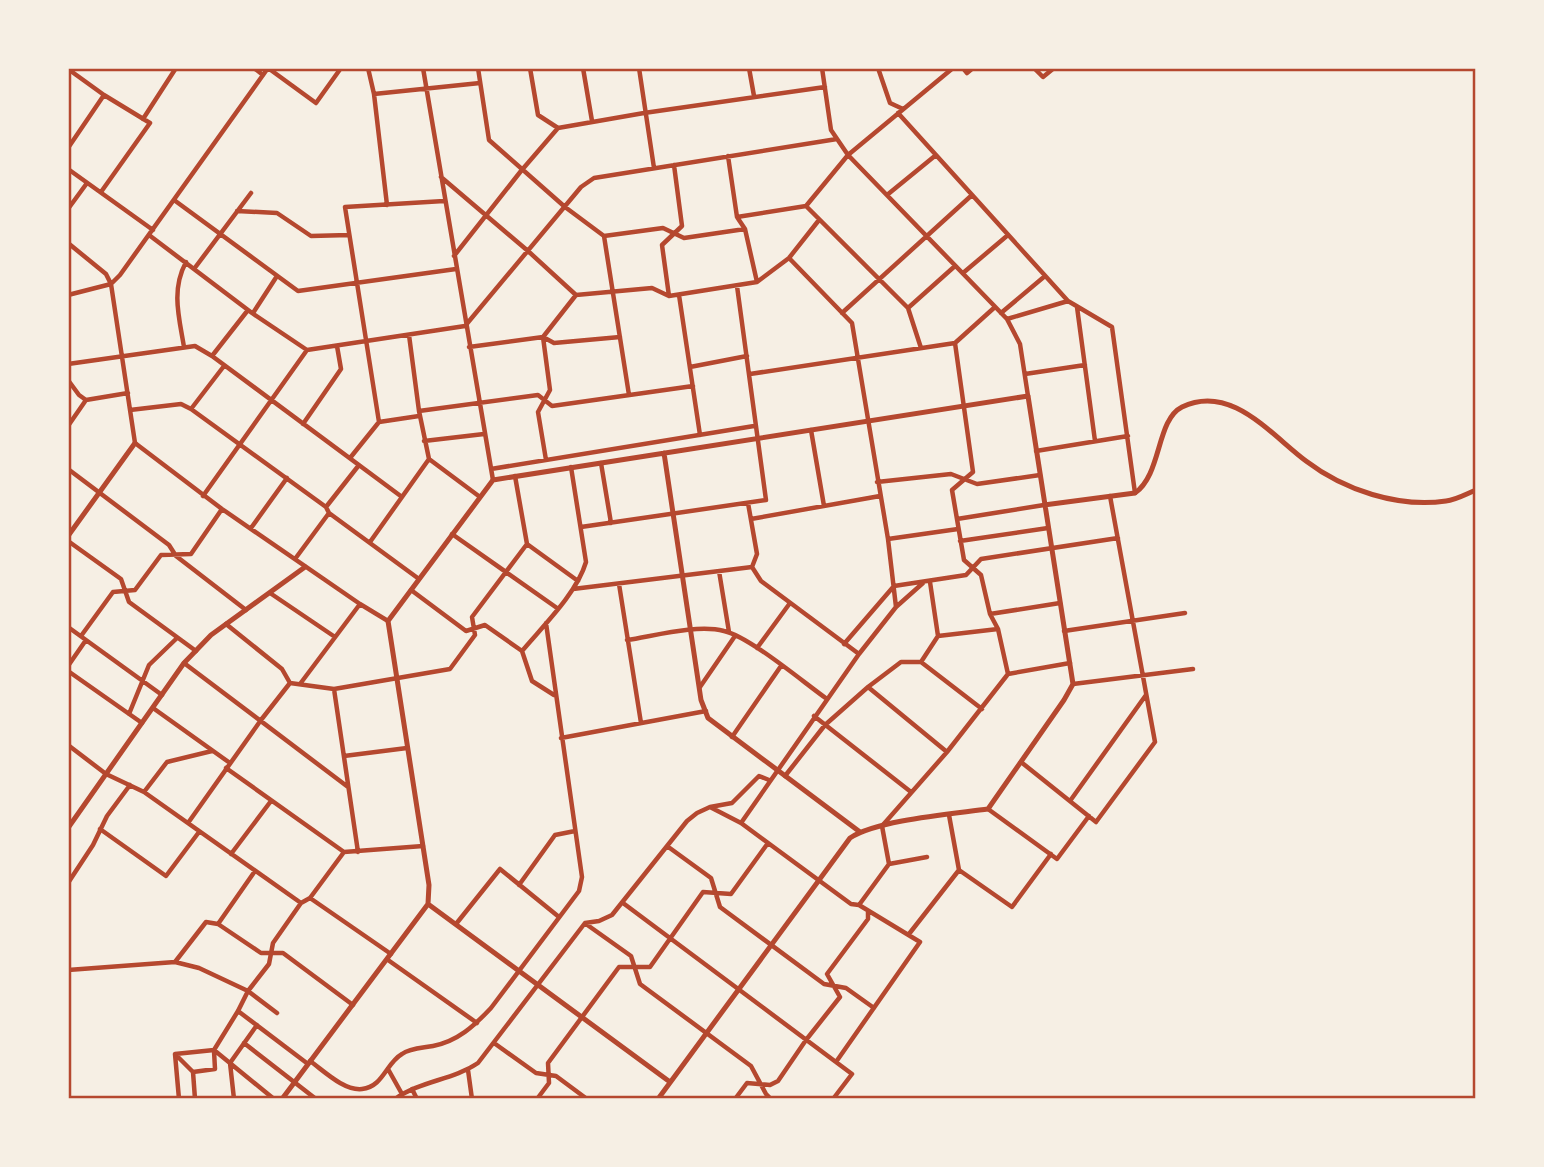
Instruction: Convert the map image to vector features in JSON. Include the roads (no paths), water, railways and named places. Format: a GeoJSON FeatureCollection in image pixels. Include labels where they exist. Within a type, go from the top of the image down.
{"type":"FeatureCollection","features":[{"type":"Feature","properties":{"kind":"street"},"geometry":{"type":"LineString","coordinates":[[143,119],[176,68]]}},
{"type":"Feature","properties":{"kind":"street"},"geometry":{"type":"LineString","coordinates":[[254,68],[263,75]]}},
{"type":"Feature","properties":{"kind":"street"},"geometry":{"type":"LineString","coordinates":[[68,295],[111,284],[268,68],[316,103],[341,68]]}},
{"type":"Feature","properties":{"kind":"street"},"geometry":{"type":"LineString","coordinates":[[368,68],[374,94],[387,205]]}},
{"type":"Feature","properties":{"kind":"street"},"geometry":{"type":"LineString","coordinates":[[423,68],[493,480]]}},
{"type":"Feature","properties":{"kind":"street"},"geometry":{"type":"LineString","coordinates":[[478,68],[489,140],[521,171],[604,236],[663,228],[684,239],[745,229]]}},
{"type":"Feature","properties":{"kind":"street"},"geometry":{"type":"LineString","coordinates":[[530,68],[538,115],[558,128]]}},
{"type":"Feature","properties":{"kind":"street"},"geometry":{"type":"LineString","coordinates":[[583,68],[592,121]]}},
{"type":"Feature","properties":{"kind":"street"},"geometry":{"type":"LineString","coordinates":[[639,68],[654,168]]}},
{"type":"Feature","properties":{"kind":"street"},"geometry":{"type":"LineString","coordinates":[[749,68],[754,96]]}},
{"type":"Feature","properties":{"kind":"street"},"geometry":{"type":"LineString","coordinates":[[822,68],[831,130],[848,155],[1007,319],[1020,344],[1073,684],[988,809]]}},
{"type":"Feature","properties":{"kind":"street"},"geometry":{"type":"LineString","coordinates":[[878,68],[890,103],[900,111],[1045,276],[1068,301],[1112,327],[1136,493]]}},
{"type":"Feature","properties":{"kind":"street"},"geometry":{"type":"LineString","coordinates":[[737,217],[806,206],[848,155],[953,68]]}},
{"type":"Feature","properties":{"kind":"street"},"geometry":{"type":"LineString","coordinates":[[962,68],[967,73],[973,68]]}},
{"type":"Feature","properties":{"kind":"street"},"geometry":{"type":"LineString","coordinates":[[1034,68],[1043,78],[1054,68]]}},
{"type":"Feature","properties":{"kind":"street"},"geometry":{"type":"LineString","coordinates":[[68,69],[150,123],[101,192]]}},
{"type":"Feature","properties":{"kind":"street"},"geometry":{"type":"LineString","coordinates":[[374,94],[480,83]]}},
{"type":"Feature","properties":{"kind":"street"},"geometry":{"type":"LineString","coordinates":[[454,256],[558,128],[825,87]]}},
{"type":"Feature","properties":{"kind":"street"},"geometry":{"type":"LineString","coordinates":[[68,148],[104,95]]}},
{"type":"Feature","properties":{"kind":"street"},"geometry":{"type":"LineString","coordinates":[[68,169],[101,192],[250,312],[307,350],[465,326],[582,187],[594,178],[837,139]]}},
{"type":"Feature","properties":{"kind":"street"},"geometry":{"type":"LineString","coordinates":[[887,195],[936,155]]}},
{"type":"Feature","properties":{"kind":"street"},"geometry":{"type":"LineString","coordinates":[[728,156],[737,217],[745,229],[757,282]]}},
{"type":"Feature","properties":{"kind":"street"},"geometry":{"type":"LineString","coordinates":[[670,296],[662,244],[682,226],[674,165]]}},
{"type":"Feature","properties":{"kind":"street"},"geometry":{"type":"LineString","coordinates":[[440,176],[576,295]]}},
{"type":"Feature","properties":{"kind":"street"},"geometry":{"type":"LineString","coordinates":[[68,209],[87,183]]}},
{"type":"Feature","properties":{"kind":"street"},"geometry":{"type":"LineString","coordinates":[[194,269],[251,192]]}},
{"type":"Feature","properties":{"kind":"street"},"geometry":{"type":"LineString","coordinates":[[842,313],[972,195]]}},
{"type":"Feature","properties":{"kind":"street"},"geometry":{"type":"LineString","coordinates":[[174,200],[298,291],[456,269]]}},
{"type":"Feature","properties":{"kind":"street"},"geometry":{"type":"LineString","coordinates":[[379,422],[345,207],[444,201]]}},
{"type":"Feature","properties":{"kind":"street"},"geometry":{"type":"LineString","coordinates":[[806,206],[908,308],[921,348]]}},
{"type":"Feature","properties":{"kind":"street"},"geometry":{"type":"LineString","coordinates":[[237,211],[277,213],[311,236],[349,235]]}},
{"type":"Feature","properties":{"kind":"street"},"geometry":{"type":"LineString","coordinates":[[546,460],[538,412],[550,390],[543,337],[576,295],[652,288],[670,296],[757,282],[789,258],[819,220]]}},
{"type":"Feature","properties":{"kind":"street"},"geometry":{"type":"LineString","coordinates":[[962,274],[1008,235]]}},
{"type":"Feature","properties":{"kind":"street"},"geometry":{"type":"LineString","coordinates":[[604,236],[629,395]]}},
{"type":"Feature","properties":{"kind":"street"},"geometry":{"type":"LineString","coordinates":[[68,243],[106,274],[111,284],[135,443],[222,509],[359,604],[388,621]]}},
{"type":"Feature","properties":{"kind":"street"},"geometry":{"type":"LineString","coordinates":[[789,258],[852,323],[888,539],[896,607]]}},
{"type":"Feature","properties":{"kind":"street"},"geometry":{"type":"LineString","coordinates":[[184,347],[176,289],[178,275],[186,262]]}},
{"type":"Feature","properties":{"kind":"street"},"geometry":{"type":"LineString","coordinates":[[908,308],[955,266]]}},
{"type":"Feature","properties":{"kind":"street"},"geometry":{"type":"LineString","coordinates":[[212,356],[277,276]]}},
{"type":"Feature","properties":{"kind":"street"},"geometry":{"type":"LineString","coordinates":[[1001,313],[1045,276]]}},
{"type":"Feature","properties":{"kind":"street"},"geometry":{"type":"LineString","coordinates":[[581,527],[766,500],[737,286]]}},
{"type":"Feature","properties":{"kind":"street"},"geometry":{"type":"LineString","coordinates":[[679,295],[700,435]]}},
{"type":"Feature","properties":{"kind":"street"},"geometry":{"type":"LineString","coordinates":[[1007,319],[1068,301]]}},
{"type":"Feature","properties":{"kind":"street"},"geometry":{"type":"LineString","coordinates":[[1077,306],[1095,441]]}},
{"type":"Feature","properties":{"kind":"street"},"geometry":{"type":"LineString","coordinates":[[750,374],[955,343],[995,307]]}},
{"type":"Feature","properties":{"kind":"street"},"geometry":{"type":"LineString","coordinates":[[409,335],[419,414],[429,459],[480,497]]}},
{"type":"Feature","properties":{"kind":"street"},"geometry":{"type":"LineString","coordinates":[[469,346],[543,337],[554,342],[620,337]]}},
{"type":"Feature","properties":{"kind":"street"},"geometry":{"type":"LineString","coordinates":[[955,343],[973,472],[952,490],[958,529],[964,560],[981,575],[990,614],[998,629],[1008,674]]}},
{"type":"Feature","properties":{"kind":"street"},"geometry":{"type":"LineString","coordinates":[[68,363],[195,346],[402,497]]}},
{"type":"Feature","properties":{"kind":"street"},"geometry":{"type":"LineString","coordinates":[[303,424],[341,369],[337,346]]}},
{"type":"Feature","properties":{"kind":"street"},"geometry":{"type":"LineString","coordinates":[[204,496],[307,350]]}},
{"type":"Feature","properties":{"kind":"street"},"geometry":{"type":"LineString","coordinates":[[690,367],[747,356]]}},
{"type":"Feature","properties":{"kind":"street"},"geometry":{"type":"LineString","coordinates":[[1024,374],[1085,365]]}},
{"type":"Feature","properties":{"kind":"street"},"geometry":{"type":"LineString","coordinates":[[191,409],[224,366]]}},
{"type":"Feature","properties":{"kind":"street"},"geometry":{"type":"LineString","coordinates":[[68,380],[79,396],[86,400],[128,393]]}},
{"type":"Feature","properties":{"kind":"street"},"geometry":{"type":"LineString","coordinates":[[350,458],[379,422],[479,402],[538,394],[552,406],[692,386]]}},
{"type":"Feature","properties":{"kind":"street"},"geometry":{"type":"LineString","coordinates":[[282,1099],[428,904],[430,896],[423,846],[388,621],[493,480],[1028,396]]}},
{"type":"Feature","properties":{"kind":"street"},"geometry":{"type":"LineString","coordinates":[[68,426],[86,400]]}},
{"type":"Feature","properties":{"kind":"street"},"geometry":{"type":"LineString","coordinates":[[957,519],[1136,493],[1146,485],[1169,418],[1181,407],[1202,401],[1223,402],[1251,415],[1307,463],[1342,484],[1383,498],[1420,503],[1449,501],[1476,490]]}},
{"type":"Feature","properties":{"kind":"street"},"geometry":{"type":"LineString","coordinates":[[130,410],[181,404],[191,409],[326,507],[329,513],[419,579]]}},
{"type":"Feature","properties":{"kind":"street"},"geometry":{"type":"LineString","coordinates":[[491,469],[754,426]]}},
{"type":"Feature","properties":{"kind":"street"},"geometry":{"type":"LineString","coordinates":[[811,430],[824,506]]}},
{"type":"Feature","properties":{"kind":"street"},"geometry":{"type":"LineString","coordinates":[[424,441],[484,434]]}},
{"type":"Feature","properties":{"kind":"street"},"geometry":{"type":"LineString","coordinates":[[1036,450],[1128,436]]}},
{"type":"Feature","properties":{"kind":"street"},"geometry":{"type":"LineString","coordinates":[[135,443],[68,539],[121,579],[129,602],[196,652]]}},
{"type":"Feature","properties":{"kind":"street"},"geometry":{"type":"LineString","coordinates":[[664,453],[699,687],[708,718],[860,832]]}},
{"type":"Feature","properties":{"kind":"street"},"geometry":{"type":"LineString","coordinates":[[370,542],[429,459]]}},
{"type":"Feature","properties":{"kind":"street"},"geometry":{"type":"LineString","coordinates":[[601,463],[611,523]]}},
{"type":"Feature","properties":{"kind":"street"},"geometry":{"type":"LineString","coordinates":[[326,507],[359,465]]}},
{"type":"Feature","properties":{"kind":"street"},"geometry":{"type":"LineString","coordinates":[[522,652],[572,590],[586,562],[571,467]]}},
{"type":"Feature","properties":{"kind":"street"},"geometry":{"type":"LineString","coordinates":[[68,469],[169,545],[176,556],[246,610]]}},
{"type":"Feature","properties":{"kind":"street"},"geometry":{"type":"LineString","coordinates":[[877,482],[951,474],[976,484],[1040,475]]}},
{"type":"Feature","properties":{"kind":"street"},"geometry":{"type":"LineString","coordinates":[[515,476],[527,544],[578,581]]}},
{"type":"Feature","properties":{"kind":"street"},"geometry":{"type":"LineString","coordinates":[[251,528],[287,478]]}},
{"type":"Feature","properties":{"kind":"street"},"geometry":{"type":"LineString","coordinates":[[751,519],[880,496]]}},
{"type":"Feature","properties":{"kind":"street"},"geometry":{"type":"LineString","coordinates":[[1021,762],[1096,822],[1155,742],[1111,496]]}},
{"type":"Feature","properties":{"kind":"street"},"geometry":{"type":"LineString","coordinates":[[748,502],[757,554],[752,567]]}},
{"type":"Feature","properties":{"kind":"street"},"geometry":{"type":"LineString","coordinates":[[142,723],[68,668],[113,592],[135,590],[161,555],[191,554],[222,509]]}},
{"type":"Feature","properties":{"kind":"street"},"geometry":{"type":"LineString","coordinates":[[295,559],[329,513]]}},
{"type":"Feature","properties":{"kind":"street"},"geometry":{"type":"LineString","coordinates":[[960,541],[1048,528]]}},
{"type":"Feature","properties":{"kind":"street"},"geometry":{"type":"LineString","coordinates":[[888,539],[958,529]]}},
{"type":"Feature","properties":{"kind":"street"},"geometry":{"type":"LineString","coordinates":[[452,534],[557,608]]}},
{"type":"Feature","properties":{"kind":"street"},"geometry":{"type":"LineString","coordinates":[[844,644],[894,586],[966,575],[981,559],[1118,538]]}},
{"type":"Feature","properties":{"kind":"street"},"geometry":{"type":"LineString","coordinates":[[290,683],[334,689],[450,669],[475,635],[472,617],[527,544]]}},
{"type":"Feature","properties":{"kind":"street"},"geometry":{"type":"LineString","coordinates":[[68,828],[184,663],[211,635],[305,567]]}},
{"type":"Feature","properties":{"kind":"street"},"geometry":{"type":"LineString","coordinates":[[572,590],[752,567]]}},
{"type":"Feature","properties":{"kind":"street"},"geometry":{"type":"LineString","coordinates":[[752,567],[761,581],[859,654]]}},
{"type":"Feature","properties":{"kind":"street"},"geometry":{"type":"LineString","coordinates":[[719,571],[729,633]]}},
{"type":"Feature","properties":{"kind":"street"},"geometry":{"type":"LineString","coordinates":[[741,823],[776,769],[859,654],[896,607],[927,582]]}},
{"type":"Feature","properties":{"kind":"street"},"geometry":{"type":"LineString","coordinates":[[922,662],[938,636],[927,582]]}},
{"type":"Feature","properties":{"kind":"street"},"geometry":{"type":"LineString","coordinates":[[619,584],[641,723]]}},
{"type":"Feature","properties":{"kind":"street"},"geometry":{"type":"LineString","coordinates":[[411,590],[466,631],[485,625],[522,652],[532,681],[555,695]]}},
{"type":"Feature","properties":{"kind":"street"},"geometry":{"type":"LineString","coordinates":[[270,593],[335,637]]}},
{"type":"Feature","properties":{"kind":"street"},"geometry":{"type":"LineString","coordinates":[[757,649],[790,603]]}},
{"type":"Feature","properties":{"kind":"street"},"geometry":{"type":"LineString","coordinates":[[990,614],[1060,603]]}},
{"type":"Feature","properties":{"kind":"street"},"geometry":{"type":"LineString","coordinates":[[300,684],[359,604]]}},
{"type":"Feature","properties":{"kind":"street"},"geometry":{"type":"LineString","coordinates":[[1065,631],[1185,613]]}},
{"type":"Feature","properties":{"kind":"street"},"geometry":{"type":"LineString","coordinates":[[239,1011],[309,1062],[354,1089],[372,1086],[405,1051],[455,1040],[491,1008],[581,885],[546,622]]}},
{"type":"Feature","properties":{"kind":"street"},"geometry":{"type":"LineString","coordinates":[[226,624],[282,668],[290,683]]}},
{"type":"Feature","properties":{"kind":"street"},"geometry":{"type":"LineString","coordinates":[[68,627],[162,695]]}},
{"type":"Feature","properties":{"kind":"street"},"geometry":{"type":"LineString","coordinates":[[627,640],[714,629],[729,633],[757,649],[827,699]]}},
{"type":"Feature","properties":{"kind":"street"},"geometry":{"type":"LineString","coordinates":[[938,636],[998,629]]}},
{"type":"Feature","properties":{"kind":"street"},"geometry":{"type":"LineString","coordinates":[[699,687],[735,636]]}},
{"type":"Feature","properties":{"kind":"street"},"geometry":{"type":"LineString","coordinates":[[129,714],[149,665],[177,638]]}},
{"type":"Feature","properties":{"kind":"street"},"geometry":{"type":"LineString","coordinates":[[785,776],[825,725],[901,662],[922,662],[982,709]]}},
{"type":"Feature","properties":{"kind":"street"},"geometry":{"type":"LineString","coordinates":[[184,663],[348,787]]}},
{"type":"Feature","properties":{"kind":"street"},"geometry":{"type":"LineString","coordinates":[[882,826],[947,752],[1008,674],[1070,663]]}},
{"type":"Feature","properties":{"kind":"street"},"geometry":{"type":"LineString","coordinates":[[732,737],[781,666]]}},
{"type":"Feature","properties":{"kind":"street"},"geometry":{"type":"LineString","coordinates":[[1073,684],[1193,669]]}},
{"type":"Feature","properties":{"kind":"street"},"geometry":{"type":"LineString","coordinates":[[188,823],[290,683]]}},
{"type":"Feature","properties":{"kind":"street"},"geometry":{"type":"LineString","coordinates":[[868,687],[947,752]]}},
{"type":"Feature","properties":{"kind":"street"},"geometry":{"type":"LineString","coordinates":[[334,689],[358,852]]}},
{"type":"Feature","properties":{"kind":"street"},"geometry":{"type":"LineString","coordinates":[[1070,801],[1146,694]]}},
{"type":"Feature","properties":{"kind":"street"},"geometry":{"type":"LineString","coordinates":[[152,708],[230,763]]}},
{"type":"Feature","properties":{"kind":"street"},"geometry":{"type":"LineString","coordinates":[[561,738],[706,711]]}},
{"type":"Feature","properties":{"kind":"street"},"geometry":{"type":"LineString","coordinates":[[814,716],[911,792]]}},
{"type":"Feature","properties":{"kind":"street"},"geometry":{"type":"LineString","coordinates":[[68,744],[106,774],[144,792],[302,903]]}},
{"type":"Feature","properties":{"kind":"street"},"geometry":{"type":"LineString","coordinates":[[344,756],[407,748]]}},
{"type":"Feature","properties":{"kind":"street"},"geometry":{"type":"LineString","coordinates":[[144,792],[167,762],[213,751]]}},
{"type":"Feature","properties":{"kind":"street"},"geometry":{"type":"LineString","coordinates":[[226,768],[344,852],[423,846]]}},
{"type":"Feature","properties":{"kind":"street"},"geometry":{"type":"LineString","coordinates":[[395,1099],[412,1089],[468,1070],[478,1063],[585,923],[612,915],[687,821],[696,813],[710,807],[732,803],[759,776],[769,780]]}},
{"type":"Feature","properties":{"kind":"street"},"geometry":{"type":"LineString","coordinates":[[68,883],[93,845],[107,816],[130,785]]}},
{"type":"Feature","properties":{"kind":"street"},"geometry":{"type":"LineString","coordinates":[[231,854],[271,801]]}},
{"type":"Feature","properties":{"kind":"street"},"geometry":{"type":"LineString","coordinates":[[710,807],[741,823],[851,904],[859,905],[920,942],[836,1062]]}},
{"type":"Feature","properties":{"kind":"street"},"geometry":{"type":"LineString","coordinates":[[658,1099],[849,838],[882,826],[988,809],[1057,859],[1089,816]]}},
{"type":"Feature","properties":{"kind":"street"},"geometry":{"type":"LineString","coordinates":[[68,815],[74,820]]}},
{"type":"Feature","properties":{"kind":"street"},"geometry":{"type":"LineString","coordinates":[[949,815],[959,870],[1012,907],[1051,854]]}},
{"type":"Feature","properties":{"kind":"street"},"geometry":{"type":"LineString","coordinates":[[882,826],[889,863]]}},
{"type":"Feature","properties":{"kind":"street"},"geometry":{"type":"LineString","coordinates":[[100,829],[166,876],[199,831]]}},
{"type":"Feature","properties":{"kind":"street"},"geometry":{"type":"LineString","coordinates":[[519,885],[555,835],[575,831]]}},
{"type":"Feature","properties":{"kind":"street"},"geometry":{"type":"LineString","coordinates":[[537,1099],[549,1083],[548,1063],[619,967],[650,967],[703,892],[730,894],[768,843]]}},
{"type":"Feature","properties":{"kind":"street"},"geometry":{"type":"LineString","coordinates":[[667,846],[711,878],[720,907],[824,984],[846,988],[874,1008]]}},
{"type":"Feature","properties":{"kind":"street"},"geometry":{"type":"LineString","coordinates":[[193,1072],[215,1069],[214,1050],[239,1011],[248,991],[269,964],[273,943],[344,852]]}},
{"type":"Feature","properties":{"kind":"street"},"geometry":{"type":"LineString","coordinates":[[859,905],[889,863],[927,857]]}},
{"type":"Feature","properties":{"kind":"street"},"geometry":{"type":"LineString","coordinates":[[456,924],[500,869],[559,917]]}},
{"type":"Feature","properties":{"kind":"street"},"geometry":{"type":"LineString","coordinates":[[909,934],[959,870]]}},
{"type":"Feature","properties":{"kind":"street"},"geometry":{"type":"LineString","coordinates":[[218,924],[255,871]]}},
{"type":"Feature","properties":{"kind":"street"},"geometry":{"type":"LineString","coordinates":[[310,898],[477,1023]]}},
{"type":"Feature","properties":{"kind":"street"},"geometry":{"type":"LineString","coordinates":[[623,903],[852,1074],[833,1099]]}},
{"type":"Feature","properties":{"kind":"street"},"geometry":{"type":"LineString","coordinates":[[428,904],[670,1082]]}},
{"type":"Feature","properties":{"kind":"street"},"geometry":{"type":"LineString","coordinates":[[735,1099],[747,1083],[774,1085],[840,997],[827,974],[868,919],[867,910]]}},
{"type":"Feature","properties":{"kind":"street"},"geometry":{"type":"LineString","coordinates":[[175,962],[206,922],[218,924],[261,953],[283,953],[353,1005]]}},
{"type":"Feature","properties":{"kind":"street"},"geometry":{"type":"LineString","coordinates":[[585,923],[631,956],[640,984],[751,1066],[771,1099]]}},
{"type":"Feature","properties":{"kind":"street"},"geometry":{"type":"LineString","coordinates":[[68,970],[175,962],[199,968],[248,991],[277,1013]]}},
{"type":"Feature","properties":{"kind":"street"},"geometry":{"type":"LineString","coordinates":[[234,1099],[230,1063],[257,1025]]}},
{"type":"Feature","properties":{"kind":"street"},"geometry":{"type":"LineString","coordinates":[[244,1043],[316,1099]]}},
{"type":"Feature","properties":{"kind":"street"},"geometry":{"type":"LineString","coordinates":[[495,1043],[536,1073],[556,1076],[587,1099]]}},
{"type":"Feature","properties":{"kind":"street"},"geometry":{"type":"LineString","coordinates":[[175,1054],[214,1050],[274,1099]]}},
{"type":"Feature","properties":{"kind":"street"},"geometry":{"type":"LineString","coordinates":[[175,1054],[193,1072],[195,1099]]}},
{"type":"Feature","properties":{"kind":"street"},"geometry":{"type":"LineString","coordinates":[[175,1054],[179,1099]]}},
{"type":"Feature","properties":{"kind":"street"},"geometry":{"type":"LineString","coordinates":[[388,1069],[402,1094]]}},
{"type":"Feature","properties":{"kind":"street"},"geometry":{"type":"LineString","coordinates":[[468,1070],[472,1099]]}},
{"type":"Feature","properties":{"kind":"street"},"geometry":{"type":"LineString","coordinates":[[412,1089],[417,1099]]}}]}
